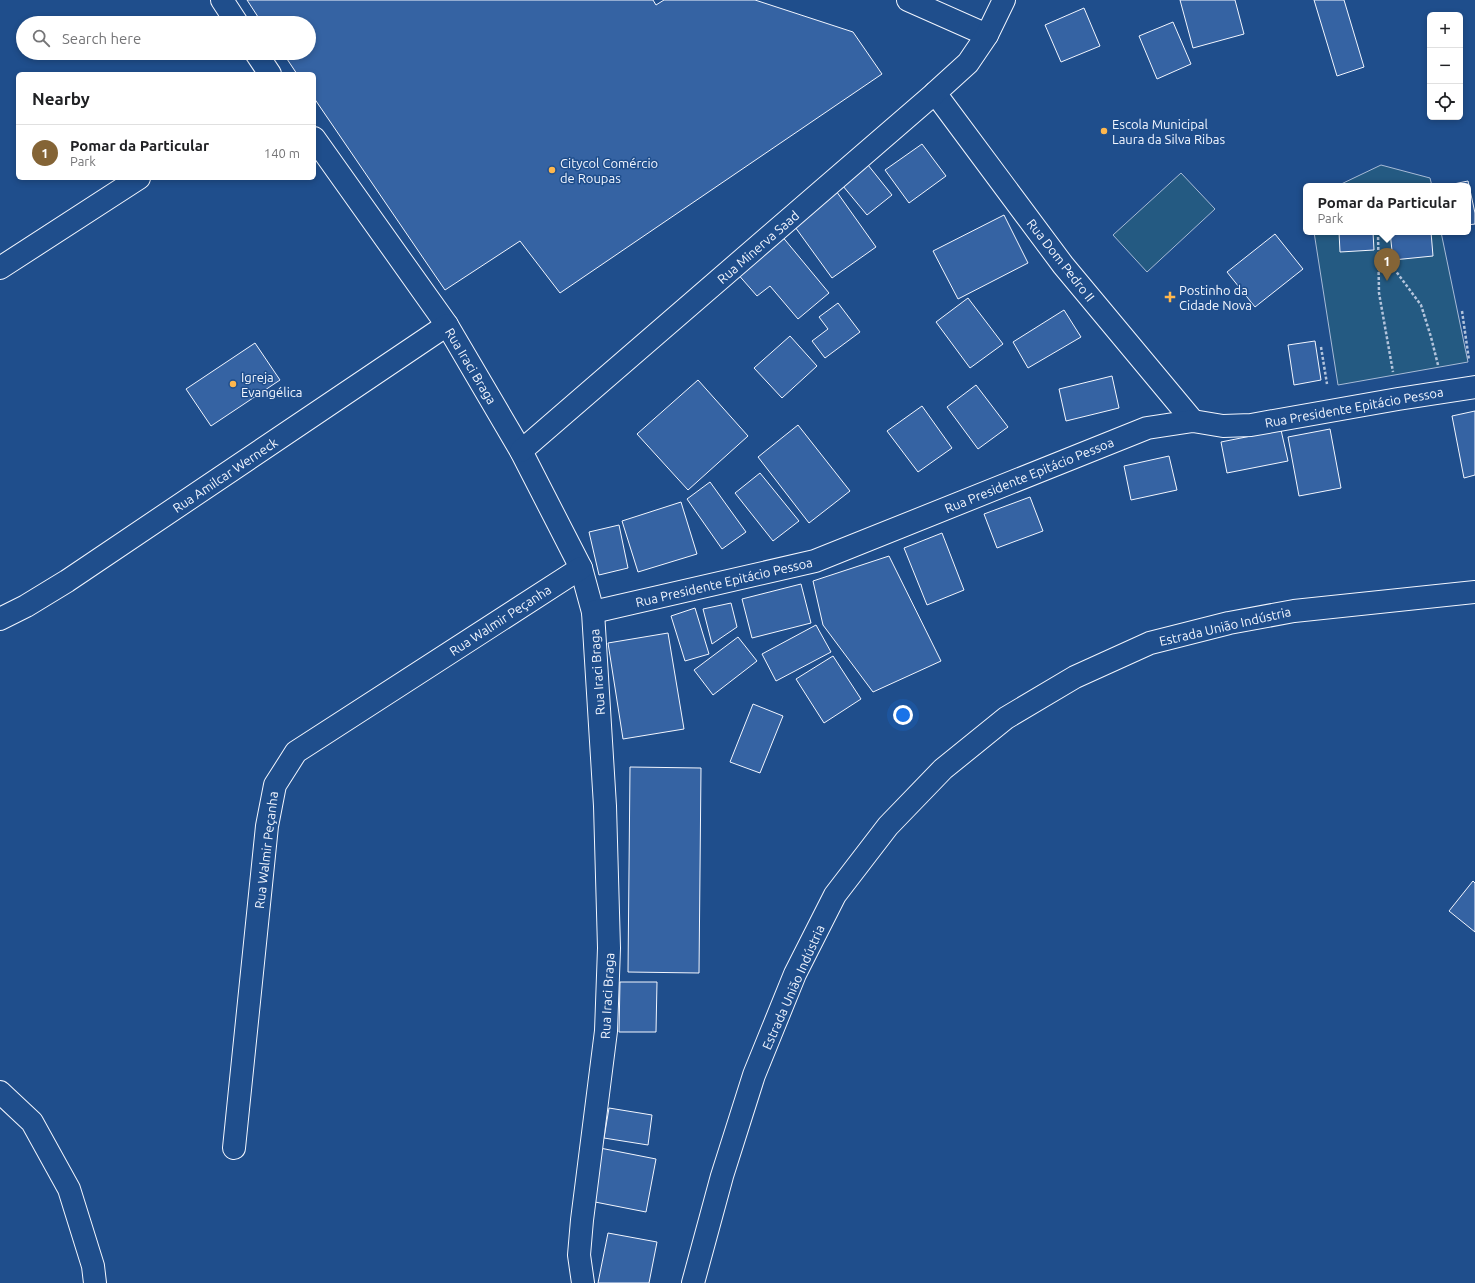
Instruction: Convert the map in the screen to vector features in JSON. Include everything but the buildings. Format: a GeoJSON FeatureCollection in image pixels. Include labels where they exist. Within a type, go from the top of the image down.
{"type":"FeatureCollection","features":[{"type":"Feature","properties":{"kind":"street"},"geometry":{"type":"LineString","coordinates":[[222,0],[232,16]]}},
{"type":"Feature","properties":{"kind":"street"},"geometry":{"type":"LineString","coordinates":[[908,0],[986,35]]}},
{"type":"Feature","properties":{"kind":"street","name":"Rua Minerva Saad"},"geometry":{"type":"LineString","coordinates":[[521,451],[935,94],[968,63],[986,35],[1004,0]]}},
{"type":"Feature","properties":{"kind":"street"},"geometry":{"type":"LineString","coordinates":[[261,60],[269,72]]}},
{"type":"Feature","properties":{"kind":"street","name":"Rua Dom Pedro II"},"geometry":{"type":"LineString","coordinates":[[935,94],[1063,265],[1193,420]]}},
{"type":"Feature","properties":{"kind":"street","name":"Rua Iraci Braga"},"geometry":{"type":"LineString","coordinates":[[316,141],[447,325],[521,451],[581,568],[593,612],[605,806],[609,948],[606,1031],[582,1220],[579,1255],[583,1283]]}},
{"type":"Feature","properties":{"kind":"street"},"geometry":{"type":"LineString","coordinates":[[0,268],[136,180]]}},
{"type":"Feature","properties":{"kind":"street","name":"Rua Amilcar Werneck"},"geometry":{"type":"LineString","coordinates":[[0,619],[26,606],[67,581],[447,325]]}},
{"type":"Feature","properties":{"kind":"street","name":"Rua Presidente Epitácio Pessoa"},"geometry":{"type":"LineString","coordinates":[[593,612],[815,561],[1147,428],[1193,420],[1223,426],[1252,425],[1475,387]]}},
{"type":"Feature","properties":{"kind":"street","name":"Rua Walmir Peçanha"},"geometry":{"type":"LineString","coordinates":[[234,1148],[267,826],[275,785],[296,752],[581,568]]}},
{"type":"Feature","properties":{"kind":"street","name":"Estrada União Indústria"},"geometry":{"type":"LineString","coordinates":[[693,1283],[722,1176],[754,1075],[795,974],[835,895],[888,826],[943,769],[1006,718],[1075,677],[1150,643],[1229,623],[1294,611],[1475,592]]}},
{"type":"Feature","properties":{"kind":"street"},"geometry":{"type":"LineString","coordinates":[[0,1092],[32,1122],[69,1189],[93,1266],[95,1283]]}},
{"type":"Feature","properties":{"kind":"path"},"geometry":{"type":"LineString","coordinates":[[1378,235],[1379,293],[1393,373]]}},
{"type":"Feature","properties":{"kind":"path"},"geometry":{"type":"LineString","coordinates":[[1378,270],[1395,270],[1421,305],[1438,366]]}},
{"type":"Feature","properties":{"kind":"path"},"geometry":{"type":"LineString","coordinates":[[1462,311],[1469,361]]}},
{"type":"Feature","properties":{"kind":"path"},"geometry":{"type":"LineString","coordinates":[[1321,347],[1327,385]]}},
{"type":"Feature","properties":{"kind":"shaded area"},"geometry":{"type":"Polygon","coordinates":[[[1381,165],[1430,178],[1431,183],[1343,183],[1381,165]]]}},
{"type":"Feature","properties":{"kind":"shaded area"},"geometry":{"type":"Polygon","coordinates":[[[1181,173],[1215,209],[1147,272],[1113,235],[1181,173]]]}},
{"type":"Feature","properties":{"kind":"shaded area"},"geometry":{"type":"Polygon","coordinates":[[[1314,235],[1442,235],[1468,362],[1338,385],[1314,235]]]}},
{"type":"Feature","properties":{"kind":"place","name":"Escola Municipal Laura da Silva Ribas"},"geometry":{"type":"Point","coordinates":[1104,131]}},
{"type":"Feature","properties":{"kind":"place","name":"Citycol Comércio de Roupas"},"geometry":{"type":"Point","coordinates":[552,170]}},
{"type":"Feature","properties":{"kind":"place","name":"Pomar da Particular"},"geometry":{"type":"Point","coordinates":[1387,281]}},
{"type":"Feature","properties":{"kind":"place","name":"Postinho da Cidade Nova"},"geometry":{"type":"Point","coordinates":[1170,297]}},
{"type":"Feature","properties":{"kind":"place","name":"Igreja Evangélica"},"geometry":{"type":"Point","coordinates":[233,384]}}]}
